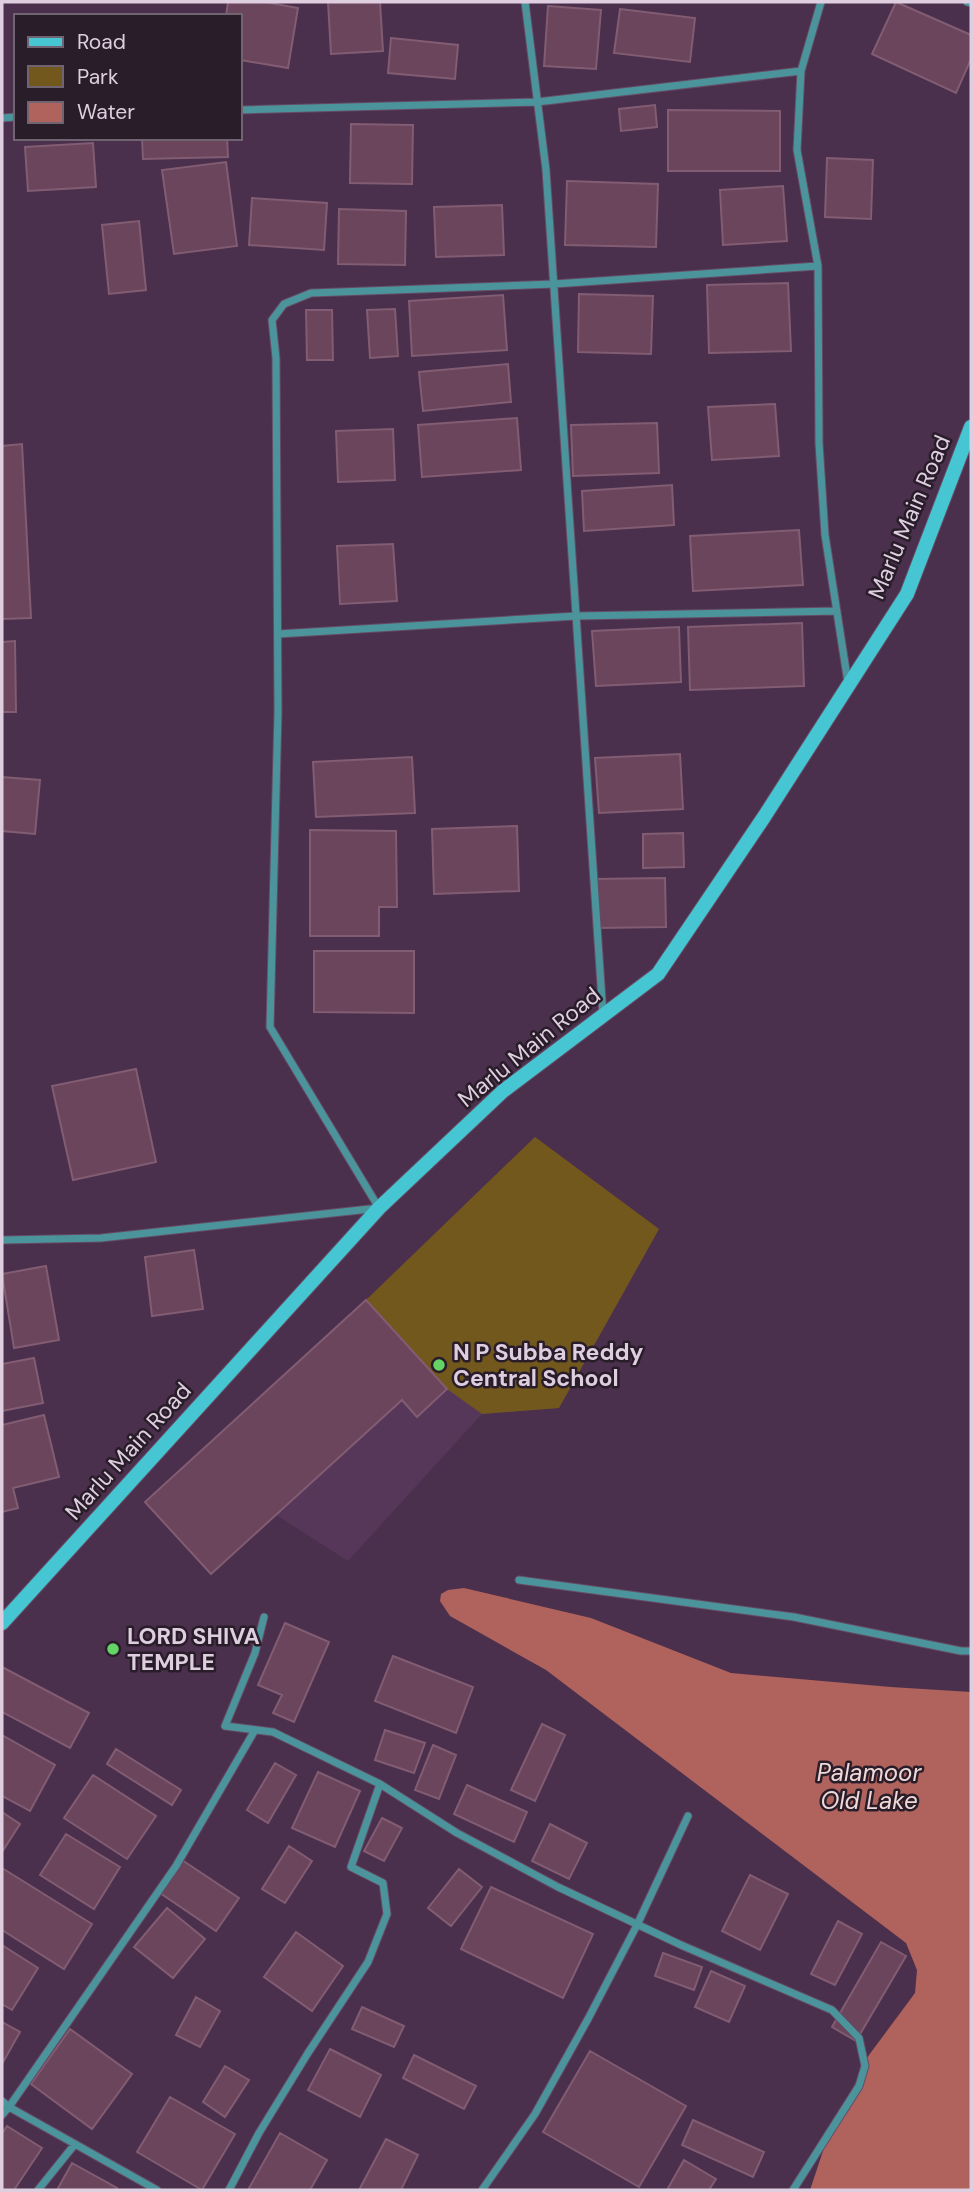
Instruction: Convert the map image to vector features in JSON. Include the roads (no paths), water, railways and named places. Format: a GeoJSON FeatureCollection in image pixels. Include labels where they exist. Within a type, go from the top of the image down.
{"type":"FeatureCollection","features":[{"type":"Feature","properties":{"kind":"street"},"geometry":{"type":"LineString","coordinates":[[525,2],[545,170],[554,284],[603,1016]]}},
{"type":"Feature","properties":{"kind":"street"},"geometry":{"type":"LineString","coordinates":[[821,2],[801,71],[797,150],[817,266],[819,443],[825,535],[849,685]]}},
{"type":"Feature","properties":{"kind":"street"},"geometry":{"type":"LineString","coordinates":[[242,110],[537,102],[801,71]]}},
{"type":"Feature","properties":{"kind":"street"},"geometry":{"type":"LineString","coordinates":[[2,1240],[101,1238],[379,1208],[270,1027],[278,712],[276,358],[272,320],[284,304],[311,293],[554,284],[817,266]]}},
{"type":"Feature","properties":{"kind":"street","name":"Marlu Main Road"},"geometry":{"type":"LineString","coordinates":[[2,1623],[379,1208],[503,1091],[658,974],[764,817],[907,594],[971,427]]}},
{"type":"Feature","properties":{"kind":"street"},"geometry":{"type":"LineString","coordinates":[[278,634],[576,616],[837,611]]}},
{"type":"Feature","properties":{"kind":"street"},"geometry":{"type":"LineString","coordinates":[[519,1580],[794,1617],[971,1651]]}},
{"type":"Feature","properties":{"kind":"street"},"geometry":{"type":"LineString","coordinates":[[264,1617],[255,1653],[225,1726],[273,1732],[380,1784],[457,1833],[558,1887],[636,1925],[832,2010],[859,2038],[865,2066],[859,2086],[793,2190]]}},
{"type":"Feature","properties":{"kind":"street"},"geometry":{"type":"LineString","coordinates":[[2,2115],[176,1866],[255,1730]]}},
{"type":"Feature","properties":{"kind":"street"},"geometry":{"type":"LineString","coordinates":[[229,2190],[259,2133],[368,1962],[387,1914],[383,1883],[351,1867],[380,1784]]}},
{"type":"Feature","properties":{"kind":"street"},"geometry":{"type":"LineString","coordinates":[[482,2190],[535,2114],[588,2019],[688,1816]]}},
{"type":"Feature","properties":{"kind":"street"},"geometry":{"type":"LineString","coordinates":[[2,2101],[157,2190]]}},
{"type":"Feature","properties":{"kind":"street"},"geometry":{"type":"LineString","coordinates":[[38,2190],[75,2144]]}},
{"type":"Feature","properties":{"kind":"water","name":"Palamoor Old Lake"},"geometry":{"type":"Polygon","coordinates":[[[464,1588],[591,1618],[731,1673],[971,1692],[971,2190],[810,2190],[824,2148],[869,2055],[915,1993],[917,1970],[906,1943],[546,1670],[450,1616],[440,1601],[441,1594],[448,1590],[464,1588]]]}},
{"type":"Feature","properties":{"kind":"place","name":"N P Subba Reddy Central School"},"geometry":{"type":"Point","coordinates":[439,1365]}},
{"type":"Feature","properties":{"kind":"place","name":"LORD SHIVA TEMPLE"},"geometry":{"type":"Point","coordinates":[113,1649]}}]}
